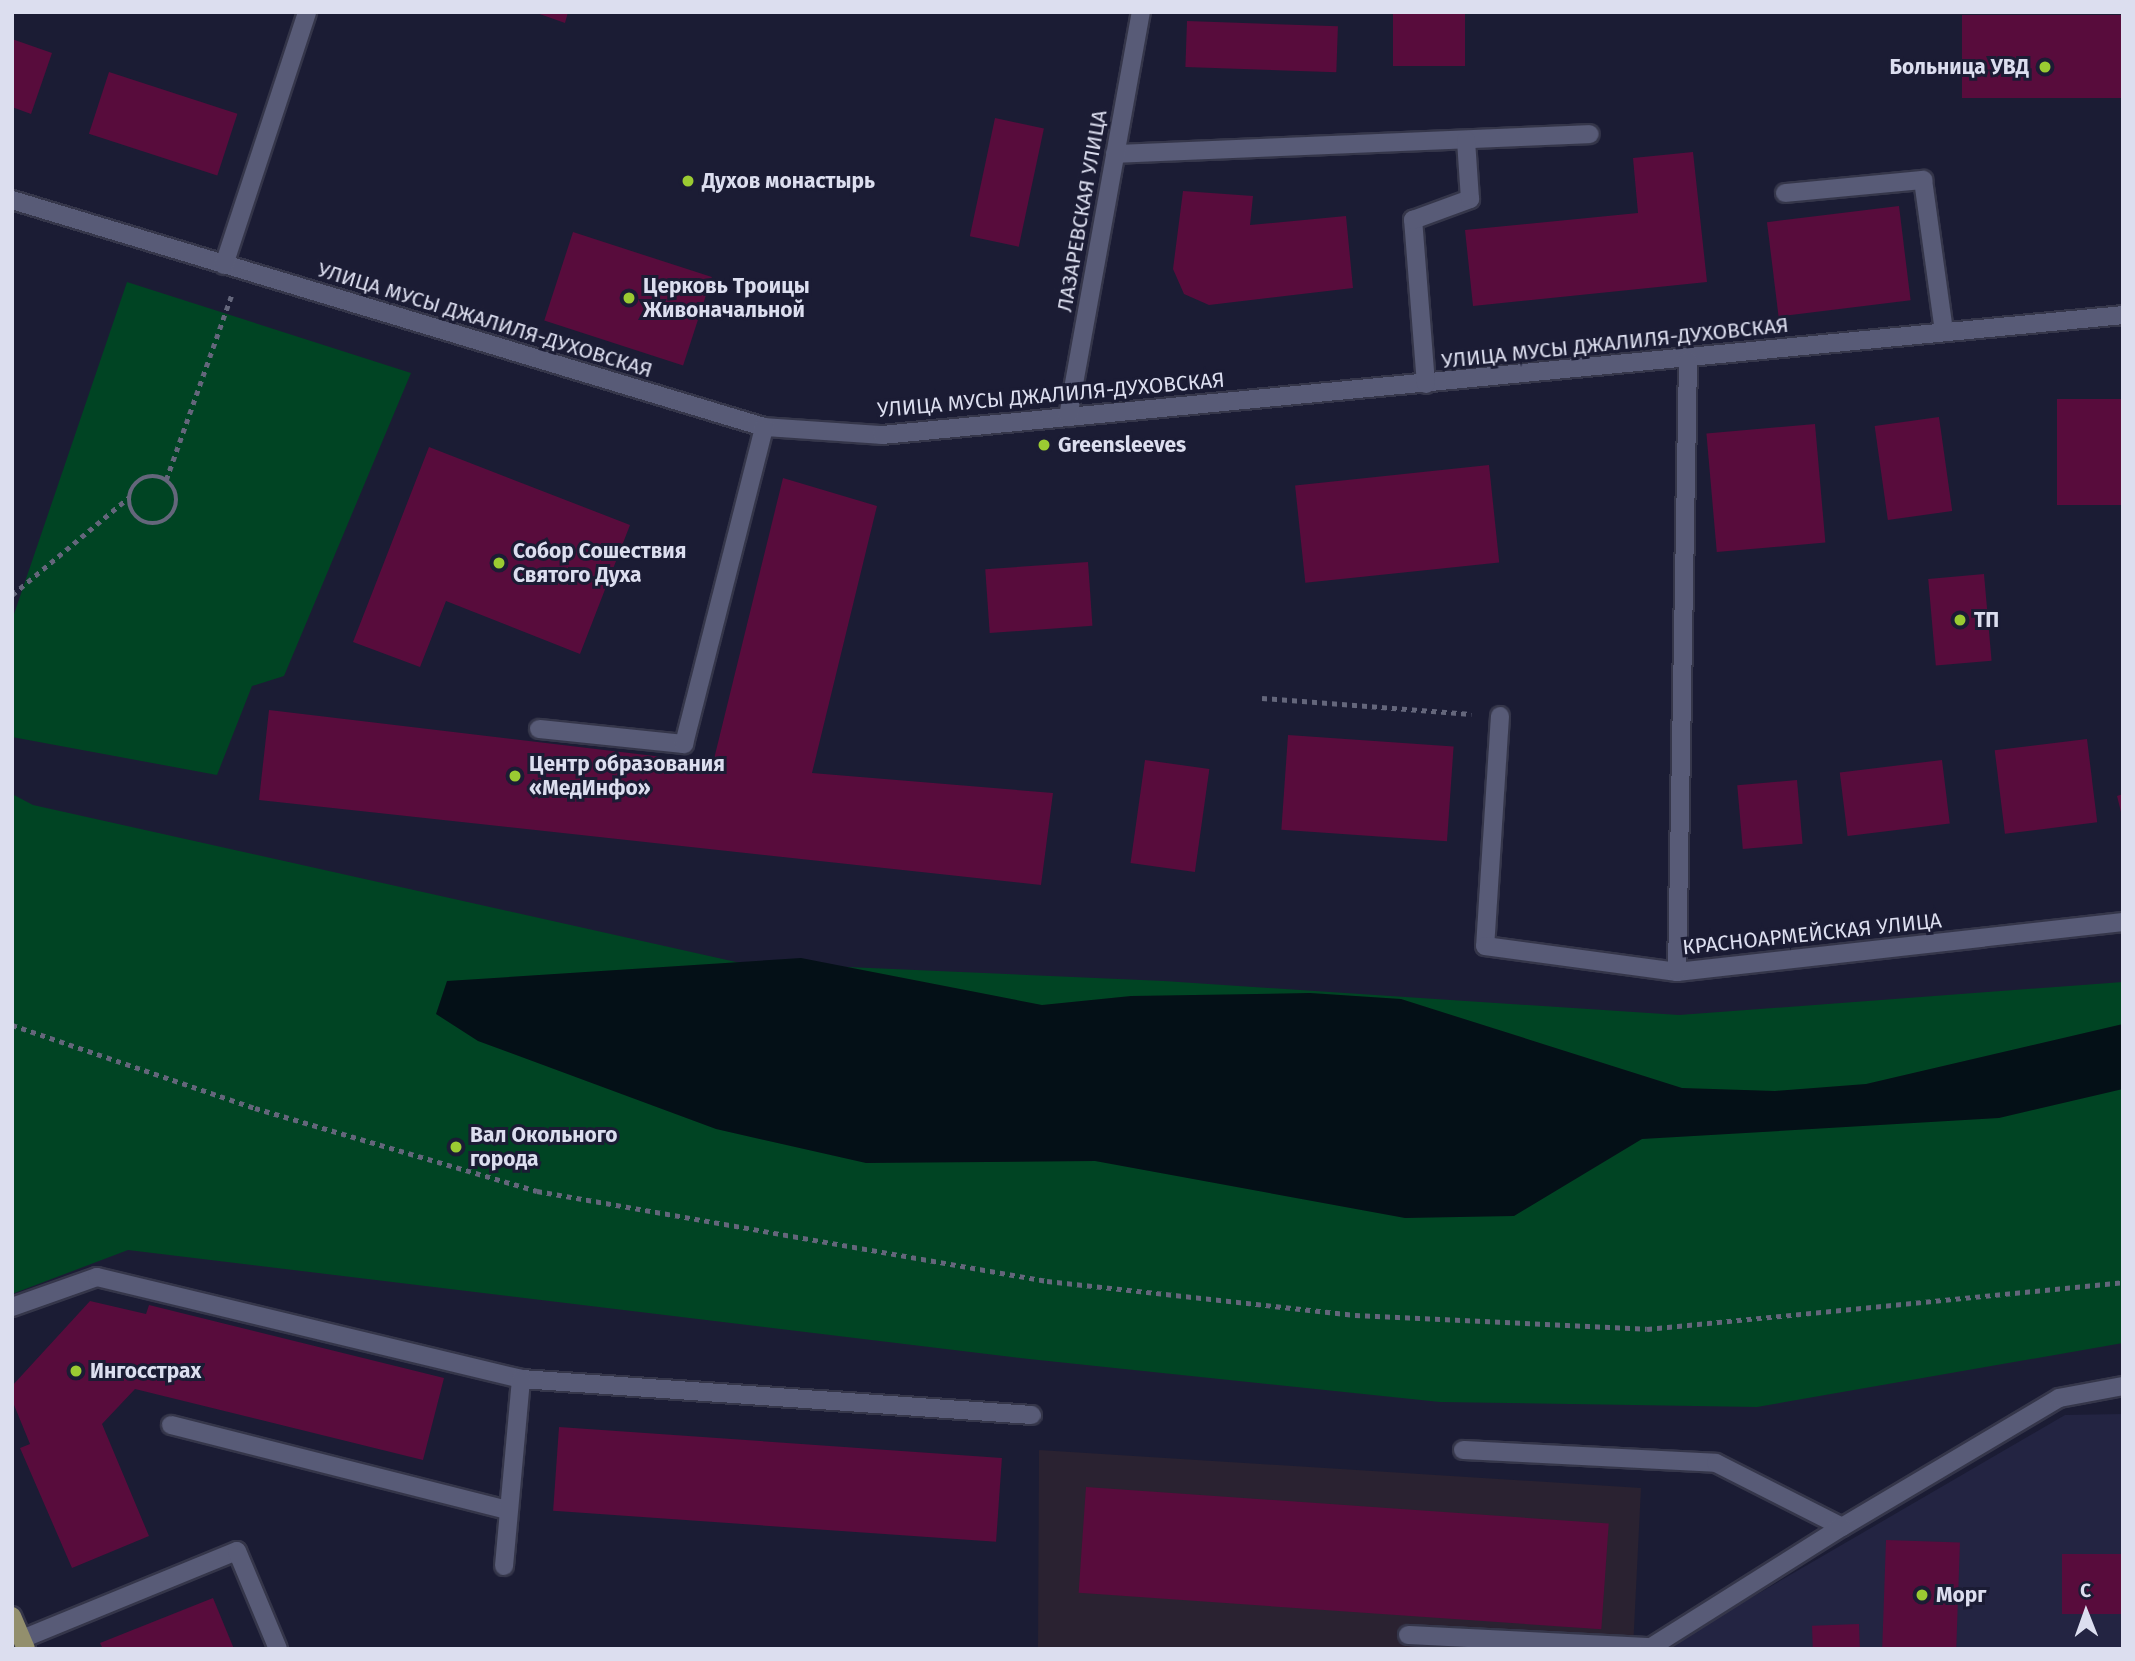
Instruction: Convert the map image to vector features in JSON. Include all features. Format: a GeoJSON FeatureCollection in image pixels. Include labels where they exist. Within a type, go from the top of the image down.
{"type":"FeatureCollection","features":[{"type":"Feature","properties":{"kind":"main road"},"geometry":{"type":"LineString","coordinates":[[12,1616],[24,1644]]}},
{"type":"Feature","properties":{"kind":"street"},"geometry":{"type":"LineString","coordinates":[[232,268],[307,12]]}},
{"type":"Feature","properties":{"kind":"street","name":"ЛАЗАРЕВСКАЯ УЛИЦА"},"geometry":{"type":"LineString","coordinates":[[1068,417],[1141,12]]}},
{"type":"Feature","properties":{"kind":"street"},"geometry":{"type":"LineString","coordinates":[[1115,154],[1590,134]]}},
{"type":"Feature","properties":{"kind":"street"},"geometry":{"type":"LineString","coordinates":[[1426,384],[1413,220],[1470,199],[1466,140]]}},
{"type":"Feature","properties":{"kind":"street"},"geometry":{"type":"LineString","coordinates":[[1785,193],[1923,180],[1944,331]]}},
{"type":"Feature","properties":{"kind":"street","name":"УЛИЦА МУСЫ ДЖАЛИЛЯ-ДУХОВСКАЯ"},"geometry":{"type":"LineString","coordinates":[[12,200],[764,427],[882,435],[1688,360],[1944,331],[2123,315]]}},
{"type":"Feature","properties":{"kind":"street"},"geometry":{"type":"LineString","coordinates":[[1677,972],[1688,360]]}},
{"type":"Feature","properties":{"kind":"street"},"geometry":{"type":"LineString","coordinates":[[539,729],[684,744],[764,427]]}},
{"type":"Feature","properties":{"kind":"street","name":"КРАСНОАРМЕЙСКАЯ УЛИЦА"},"geometry":{"type":"LineString","coordinates":[[1500,716],[1485,946],[1677,972],[2123,922]]}},
{"type":"Feature","properties":{"kind":"street"},"geometry":{"type":"LineString","coordinates":[[12,1307],[97,1277],[521,1379],[1031,1415]]}},
{"type":"Feature","properties":{"kind":"street"},"geometry":{"type":"LineString","coordinates":[[504,1566],[521,1379]]}},
{"type":"Feature","properties":{"kind":"street"},"geometry":{"type":"LineString","coordinates":[[1408,1636],[1648,1648],[1842,1527],[2059,1398],[2123,1387]]}},
{"type":"Feature","properties":{"kind":"street"},"geometry":{"type":"LineString","coordinates":[[171,1425],[508,1510]]}},
{"type":"Feature","properties":{"kind":"street"},"geometry":{"type":"LineString","coordinates":[[1463,1450],[1716,1463],[1842,1527]]}},
{"type":"Feature","properties":{"kind":"street"},"geometry":{"type":"LineString","coordinates":[[24,1644],[237,1551],[278,1649]]}},
{"type":"Feature","properties":{"kind":"path"},"geometry":{"type":"LineString","coordinates":[[129,497],[137,517],[151,523],[166,520],[176,500],[166,480],[232,268]]}},
{"type":"Feature","properties":{"kind":"path"},"geometry":{"type":"LineString","coordinates":[[12,594],[129,497],[143,478],[166,480]]}},
{"type":"Feature","properties":{"kind":"path"},"geometry":{"type":"LineString","coordinates":[[1262,698],[1500,716]]}},
{"type":"Feature","properties":{"kind":"path"},"geometry":{"type":"LineString","coordinates":[[12,1025],[255,1108],[537,1191],[1047,1281],[1355,1315],[1647,1329],[2123,1282]]}},
{"type":"Feature","properties":{"kind":"shaded area"},"geometry":{"type":"Polygon","coordinates":[[[801,958],[1042,1005],[1131,996],[1310,993],[1401,999],[1682,1088],[1775,1091],[1866,1084],[2123,1024],[2123,1089],[1999,1118],[1642,1139],[1514,1216],[1405,1218],[1095,1161],[866,1163],[716,1129],[478,1041],[436,1014],[447,981],[801,958]]]}},
{"type":"Feature","properties":{"kind":"shaded area"},"geometry":{"type":"Polygon","coordinates":[[[2123,1414],[2123,1649],[1663,1649],[2065,1415],[2123,1414]]]}},
{"type":"Feature","properties":{"kind":"shaded area"},"geometry":{"type":"Polygon","coordinates":[[[1039,1450],[1641,1488],[1633,1649],[1038,1649],[1039,1450]]]}},
{"type":"Feature","properties":{"kind":"green space"},"geometry":{"type":"Polygon","coordinates":[[[127,282],[411,373],[284,676],[252,686],[217,775],[12,737],[12,620],[127,282]]]}},
{"type":"Feature","properties":{"kind":"green space"},"geometry":{"type":"Polygon","coordinates":[[[12,794],[33,805],[736,962],[1164,981],[1679,1015],[2123,982],[2123,1343],[1757,1407],[1440,1402],[1029,1359],[128,1250],[12,1294],[12,794]]]}},
{"type":"Feature","properties":{"kind":"building"},"geometry":{"type":"Polygon","coordinates":[[[534,12],[568,12],[565,23],[534,12]]]}},
{"type":"Feature","properties":{"kind":"building"},"geometry":{"type":"Polygon","coordinates":[[[1393,12],[1465,12],[1465,66],[1393,66],[1393,12]]]}},
{"type":"Feature","properties":{"kind":"building","name":"Больница УВД"},"geometry":{"type":"Polygon","coordinates":[[[1962,15],[2123,15],[2123,98],[1962,98],[1962,15]]]}},
{"type":"Feature","properties":{"kind":"building"},"geometry":{"type":"Polygon","coordinates":[[[1187,21],[1338,26],[1336,72],[1185,67],[1187,21]]]}},
{"type":"Feature","properties":{"kind":"building"},"geometry":{"type":"Polygon","coordinates":[[[12,39],[52,53],[31,114],[12,107],[12,39]]]}},
{"type":"Feature","properties":{"kind":"building"},"geometry":{"type":"Polygon","coordinates":[[[109,72],[237,114],[217,176],[89,134],[109,72]]]}},
{"type":"Feature","properties":{"kind":"building"},"geometry":{"type":"Polygon","coordinates":[[[995,118],[1044,128],[1019,247],[970,236],[995,118]]]}},
{"type":"Feature","properties":{"kind":"building"},"geometry":{"type":"Polygon","coordinates":[[[1693,152],[1707,282],[1473,306],[1465,230],[1638,213],[1633,158],[1693,152]]]}},
{"type":"Feature","properties":{"kind":"building"},"geometry":{"type":"Polygon","coordinates":[[[1183,191],[1253,196],[1250,225],[1346,216],[1353,288],[1209,305],[1184,294],[1173,269],[1183,191]]]}},
{"type":"Feature","properties":{"kind":"building"},"geometry":{"type":"Polygon","coordinates":[[[1899,206],[1911,300],[1779,317],[1767,222],[1899,206]]]}},
{"type":"Feature","properties":{"kind":"building","name":"Церковь Троицы Живоначальной"},"geometry":{"type":"Polygon","coordinates":[[[573,232],[712,277],[683,366],[544,320],[573,232]]]}},
{"type":"Feature","properties":{"kind":"building"},"geometry":{"type":"Polygon","coordinates":[[[2057,399],[2123,399],[2123,505],[2057,505],[2057,399]]]}},
{"type":"Feature","properties":{"kind":"building"},"geometry":{"type":"Polygon","coordinates":[[[1939,417],[1952,511],[1888,520],[1875,426],[1939,417]]]}},
{"type":"Feature","properties":{"kind":"building"},"geometry":{"type":"Polygon","coordinates":[[[1815,424],[1825,543],[1717,552],[1706,433],[1815,424]]]}},
{"type":"Feature","properties":{"kind":"building","name":"Собор Сошествия Святого Духа"},"geometry":{"type":"Polygon","coordinates":[[[429,447],[630,525],[580,654],[446,601],[420,667],[353,642],[429,447]]]}},
{"type":"Feature","properties":{"kind":"building"},"geometry":{"type":"Polygon","coordinates":[[[1489,465],[1499,562],[1305,583],[1295,485],[1489,465]]]}},
{"type":"Feature","properties":{"kind":"building"},"geometry":{"type":"Polygon","coordinates":[[[783,478],[877,506],[812,773],[1053,793],[1041,885],[259,800],[269,710],[713,763],[783,478]]]}},
{"type":"Feature","properties":{"kind":"building"},"geometry":{"type":"Polygon","coordinates":[[[1088,562],[1092,626],[990,633],[985,569],[1088,562]]]}},
{"type":"Feature","properties":{"kind":"building","name":"ТП"},"geometry":{"type":"Polygon","coordinates":[[[1984,574],[1992,661],[1936,666],[1928,579],[1984,574]]]}},
{"type":"Feature","properties":{"kind":"building"},"geometry":{"type":"Polygon","coordinates":[[[1288,735],[1454,747],[1447,841],[1281,830],[1288,735]]]}},
{"type":"Feature","properties":{"kind":"building"},"geometry":{"type":"Polygon","coordinates":[[[2087,739],[2097,822],[2005,834],[1995,750],[2087,739]]]}},
{"type":"Feature","properties":{"kind":"building"},"geometry":{"type":"Polygon","coordinates":[[[1145,760],[1209,769],[1195,872],[1131,863],[1145,760]]]}},
{"type":"Feature","properties":{"kind":"building"},"geometry":{"type":"Polygon","coordinates":[[[1942,760],[1950,824],[1848,836],[1840,773],[1942,760]]]}},
{"type":"Feature","properties":{"kind":"building"},"geometry":{"type":"Polygon","coordinates":[[[1797,780],[1803,844],[1743,849],[1737,785],[1797,780]]]}},
{"type":"Feature","properties":{"kind":"building"},"geometry":{"type":"Polygon","coordinates":[[[2123,794],[2123,816],[2122,816],[2117,796],[2123,794]]]}},
{"type":"Feature","properties":{"kind":"building"},"geometry":{"type":"Polygon","coordinates":[[[90,1301],[146,1314],[149,1305],[444,1378],[423,1460],[135,1389],[102,1424],[149,1536],[72,1568],[20,1448],[30,1444],[12,1400],[12,1386],[90,1301]]]}},
{"type":"Feature","properties":{"kind":"building"},"geometry":{"type":"Polygon","coordinates":[[[559,1427],[1002,1458],[996,1542],[553,1511],[559,1427]]]}},
{"type":"Feature","properties":{"kind":"building"},"geometry":{"type":"Polygon","coordinates":[[[1086,1487],[1609,1524],[1601,1629],[1079,1593],[1086,1487]]]}},
{"type":"Feature","properties":{"kind":"building","name":"Морг"},"geometry":{"type":"Polygon","coordinates":[[[1886,1540],[1960,1543],[1956,1649],[1882,1649],[1886,1540]]]}},
{"type":"Feature","properties":{"kind":"building"},"geometry":{"type":"Polygon","coordinates":[[[2062,1554],[2123,1554],[2123,1614],[2062,1614],[2062,1554]]]}},
{"type":"Feature","properties":{"kind":"building"},"geometry":{"type":"Polygon","coordinates":[[[213,1598],[234,1649],[103,1649],[100,1643],[213,1598]]]}},
{"type":"Feature","properties":{"kind":"building"},"geometry":{"type":"Polygon","coordinates":[[[1859,1624],[1860,1649],[1813,1649],[1812,1626],[1859,1624]]]}},
{"type":"Feature","properties":{"kind":"place","name":"Больница УВД"},"geometry":{"type":"Point","coordinates":[2045,67]}},
{"type":"Feature","properties":{"kind":"place","name":"Духов монастырь"},"geometry":{"type":"Point","coordinates":[688,181]}},
{"type":"Feature","properties":{"kind":"place","name":"Церковь Троицы Живоначальной"},"geometry":{"type":"Point","coordinates":[629,298]}},
{"type":"Feature","properties":{"kind":"place","name":"Greensleeves"},"geometry":{"type":"Point","coordinates":[1044,445]}},
{"type":"Feature","properties":{"kind":"place","name":"Собор Сошествия Святого Духа"},"geometry":{"type":"Point","coordinates":[499,563]}},
{"type":"Feature","properties":{"kind":"place","name":"ТП"},"geometry":{"type":"Point","coordinates":[1960,620]}},
{"type":"Feature","properties":{"kind":"place","name":"Центр образования «МедИнфо»"},"geometry":{"type":"Point","coordinates":[515,776]}},
{"type":"Feature","properties":{"kind":"place","name":"Вал Окольного города"},"geometry":{"type":"Point","coordinates":[456,1147]}},
{"type":"Feature","properties":{"kind":"place","name":"Ингосстрах"},"geometry":{"type":"Point","coordinates":[76,1371]}},
{"type":"Feature","properties":{"kind":"place","name":"Морг"},"geometry":{"type":"Point","coordinates":[1922,1595]}}]}
